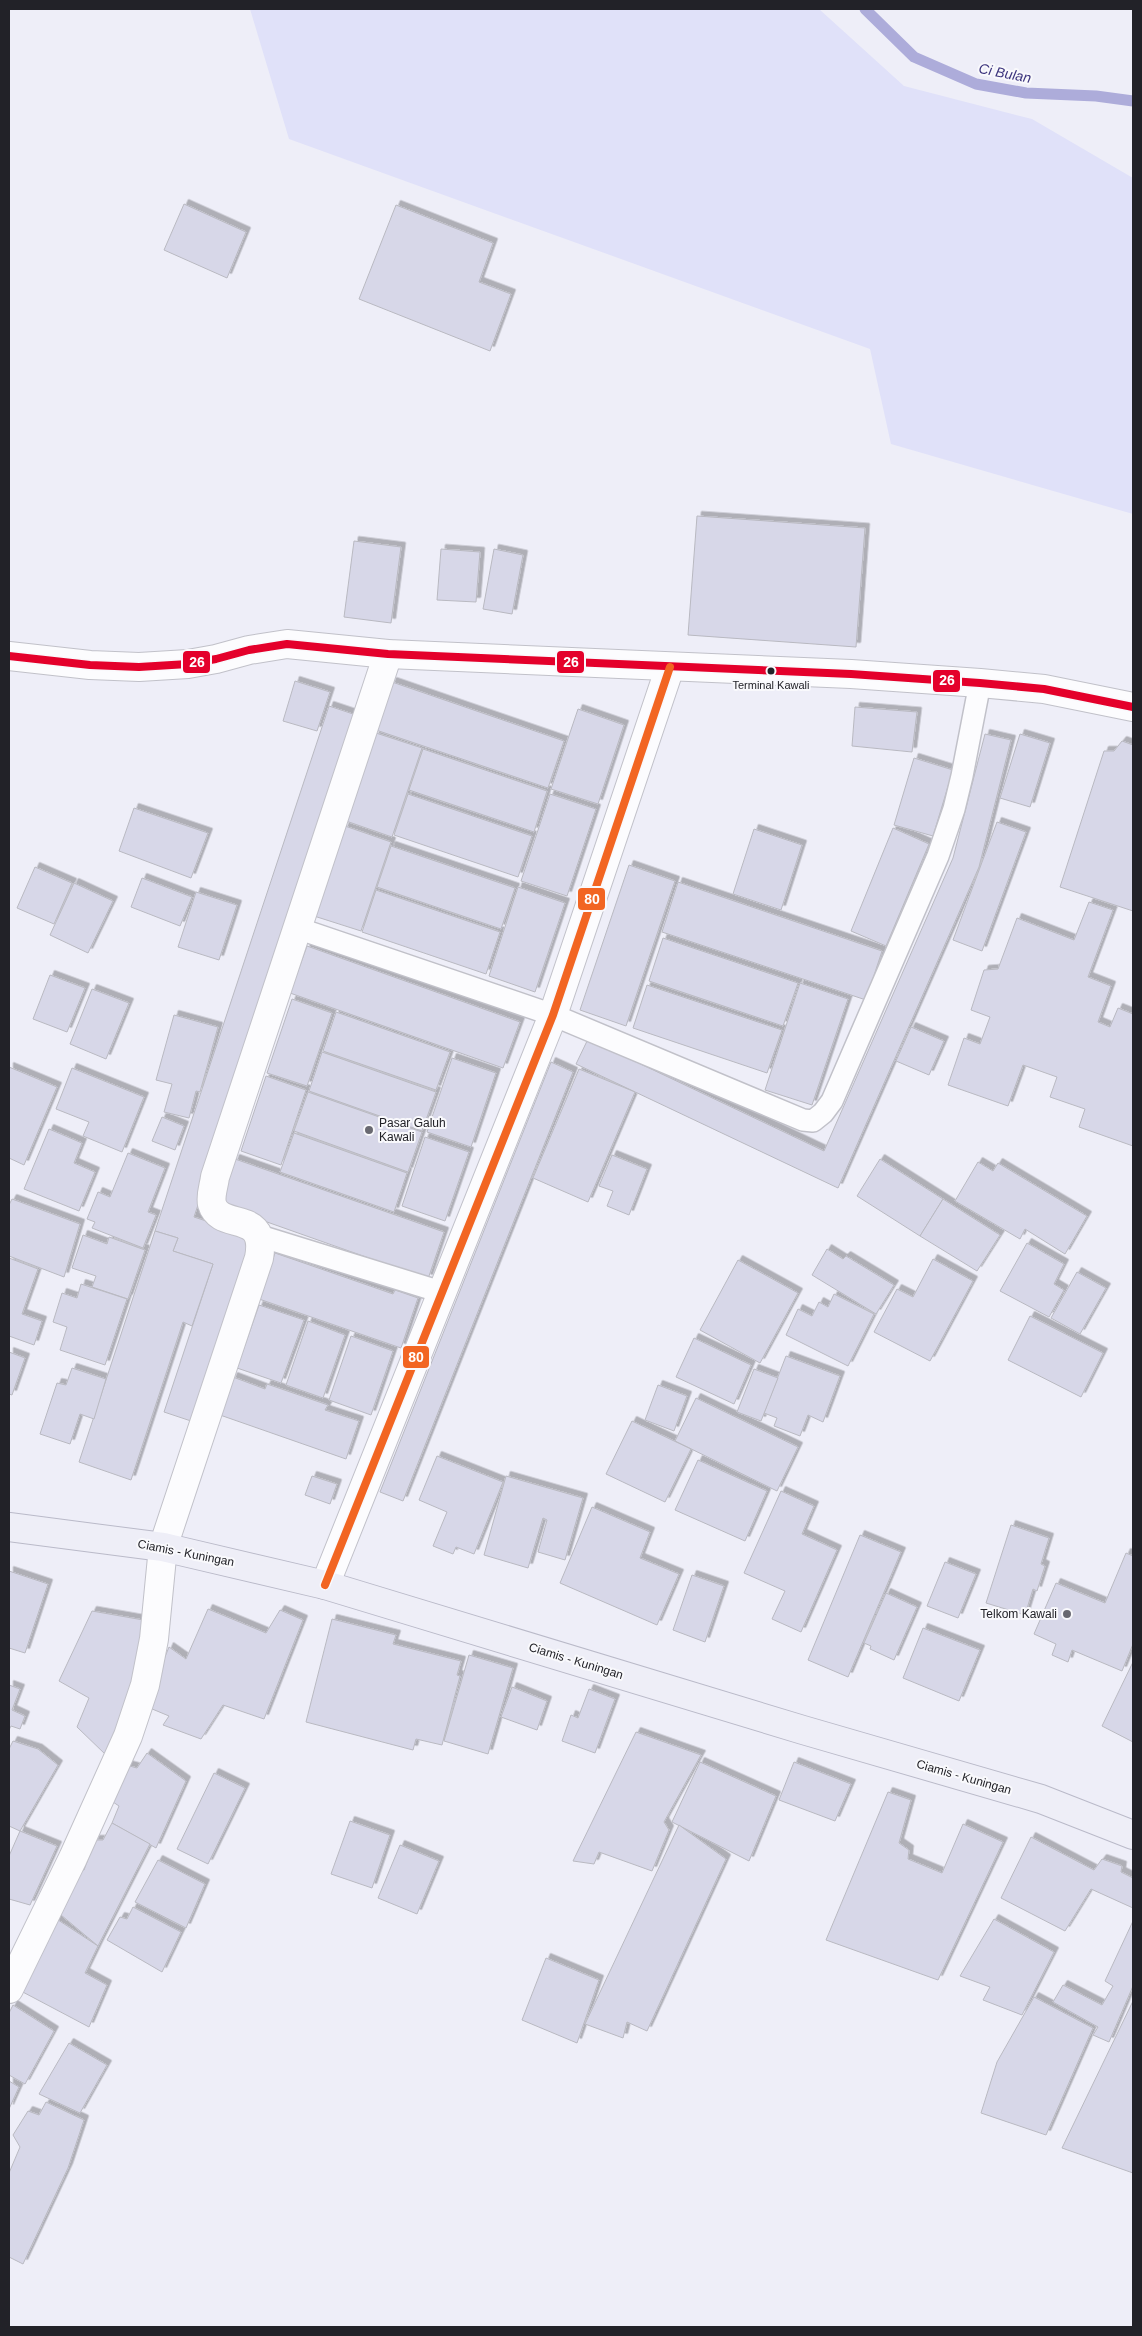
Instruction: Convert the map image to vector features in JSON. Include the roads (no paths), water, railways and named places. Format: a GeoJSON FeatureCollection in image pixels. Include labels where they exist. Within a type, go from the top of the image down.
{"type":"FeatureCollection","features":[{"type":"Feature","properties":{"kind":"highway","name":"Ciamis - Kuningan"},"geometry":{"type":"LineString","coordinates":[[9,1527],[163,1547],[325,1585],[803,1730],[1041,1799],[1133,1835]]}},
{"type":"Feature","properties":{"kind":"street"},"geometry":{"type":"LineString","coordinates":[[9,656],[90,665],[139,667],[188,664],[287,644],[388,654],[851,674],[980,683],[1044,689],[1133,707]]}},
{"type":"Feature","properties":{"kind":"street"},"geometry":{"type":"LineString","coordinates":[[9,1989],[73,1858],[128,1736],[145,1685],[154,1639],[163,1547],[259,1258],[260,1236],[254,1229],[220,1214],[212,1206],[211,1197],[215,1177],[388,654]]}},
{"type":"Feature","properties":{"kind":"street"},"geometry":{"type":"LineString","coordinates":[[325,1585],[553,1015],[670,667]]}},
{"type":"Feature","properties":{"kind":"lane"},"geometry":{"type":"LineString","coordinates":[[298,928],[553,1015],[803,1120],[813,1121],[823,1113],[832,1101],[938,856],[954,809],[980,683]]}},
{"type":"Feature","properties":{"kind":"lane"},"geometry":{"type":"LineString","coordinates":[[260,1236],[441,1292]]}},
{"type":"Feature","properties":{"kind":"waterway","name":"Ci Bulan"},"geometry":{"type":"LineString","coordinates":[[865,9],[914,57],[976,84],[1026,93],[1096,96],[1133,101]]}},
{"type":"Feature","properties":{"kind":"place","name":"Terminal Kawali"},"geometry":{"type":"Point","coordinates":[771,671]}},
{"type":"Feature","properties":{"kind":"place","name":"Pasar Galuh Kawali"},"geometry":{"type":"Point","coordinates":[369,1130]}},
{"type":"Feature","properties":{"kind":"place","name":"Telkom Kawali"},"geometry":{"type":"Point","coordinates":[1067,1614]}}]}
